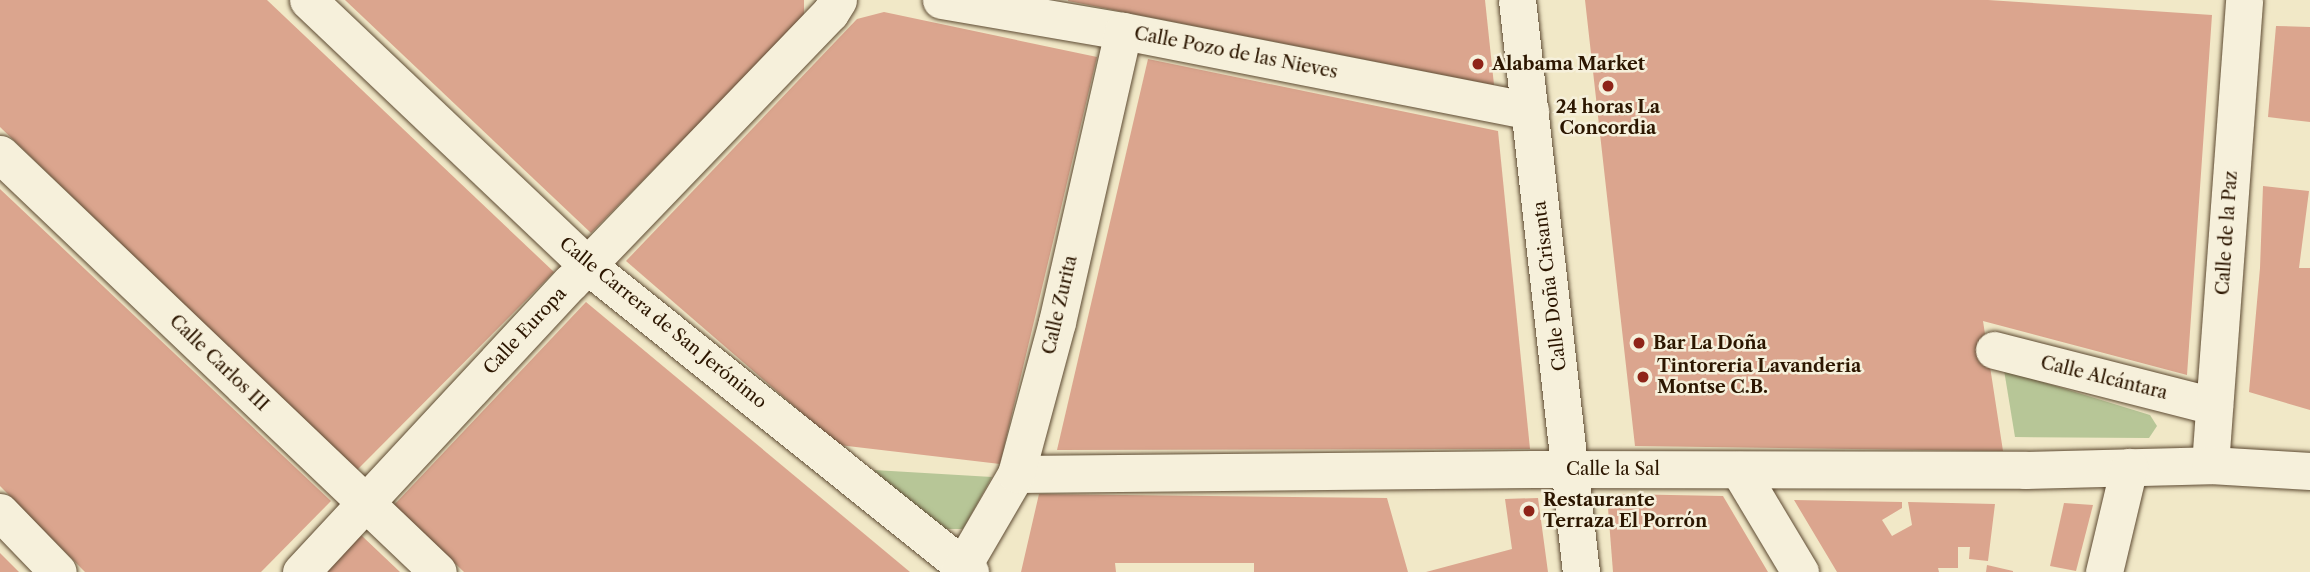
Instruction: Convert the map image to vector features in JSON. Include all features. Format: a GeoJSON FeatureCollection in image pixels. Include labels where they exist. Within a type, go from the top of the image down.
{"type":"FeatureCollection","features":[{"type":"Feature","properties":{"kind":"street","name":"Calle Carrera de San Jerónimo"},"geometry":{"type":"LineString","coordinates":[[308,0],[587,265],[964,570]]}},
{"type":"Feature","properties":{"kind":"street","name":"Calle Europa"},"geometry":{"type":"LineString","coordinates":[[301,572],[345,528],[365,502],[587,265],[830,13],[838,0]]}},
{"type":"Feature","properties":{"kind":"street","name":"Calle Pozo de las Nieves"},"geometry":{"type":"LineString","coordinates":[[940,0],[1123,31],[1530,111]]}},
{"type":"Feature","properties":{"kind":"street","name":"Calle Doña Crisanta"},"geometry":{"type":"LineString","coordinates":[[1517,0],[1572,469],[1581,572]]}},
{"type":"Feature","properties":{"kind":"street","name":"Calle de la Paz"},"geometry":{"type":"LineString","coordinates":[[2210,465],[2244,0]]}},
{"type":"Feature","properties":{"kind":"street","name":"Calle Zurita"},"geometry":{"type":"LineString","coordinates":[[964,570],[1016,474],[1057,322],[1123,31]]}},
{"type":"Feature","properties":{"kind":"street","name":"Calle Carlos III"},"geometry":{"type":"LineString","coordinates":[[0,154],[438,572]]}},
{"type":"Feature","properties":{"kind":"street","name":"Calle Alcántara"},"geometry":{"type":"LineString","coordinates":[[1994,350],[2214,406]]}},
{"type":"Feature","properties":{"kind":"street","name":"Calle la Sal"},"geometry":{"type":"LineString","coordinates":[[1016,474],[2210,465]]}},
{"type":"Feature","properties":{"kind":"street"},"geometry":{"type":"LineString","coordinates":[[2210,465],[2310,471]]}},
{"type":"Feature","properties":{"kind":"street"},"geometry":{"type":"LineString","coordinates":[[2104,572],[2129,467]]}},
{"type":"Feature","properties":{"kind":"street"},"geometry":{"type":"LineString","coordinates":[[1740,470],[1800,572]]}},
{"type":"Feature","properties":{"kind":"street"},"geometry":{"type":"LineString","coordinates":[[0,512],[58,572]]}},
{"type":"Feature","properties":{"kind":"green space"},"geometry":{"type":"Polygon","coordinates":[[[2004,370],[2150,415],[2157,426],[2149,438],[2015,437],[2004,370]]]}},
{"type":"Feature","properties":{"kind":"green space"},"geometry":{"type":"Polygon","coordinates":[[[874,470],[992,477],[963,529],[935,529],[874,470]]]}},
{"type":"Feature","properties":{"kind":"building"},"geometry":{"type":"Polygon","coordinates":[[[0,0],[267,0],[554,272],[356,471],[0,127],[0,0]]]}},
{"type":"Feature","properties":{"kind":"building"},"geometry":{"type":"Polygon","coordinates":[[[345,0],[804,0],[804,17],[591,233],[345,0]]]}},
{"type":"Feature","properties":{"kind":"building"},"geometry":{"type":"Polygon","coordinates":[[[1485,0],[1494,85],[1068,1],[1485,0]]]}},
{"type":"Feature","properties":{"kind":"building"},"geometry":{"type":"Polygon","coordinates":[[[1585,0],[1988,0],[2212,15],[2187,375],[1983,321],[2003,451],[1635,446],[1585,0]]]}},
{"type":"Feature","properties":{"kind":"building"},"geometry":{"type":"Polygon","coordinates":[[[884,12],[1097,57],[1000,464],[839,445],[626,261],[857,19],[884,12]]]}},
{"type":"Feature","properties":{"kind":"building"},"geometry":{"type":"Polygon","coordinates":[[[2276,26],[2310,27],[2310,122],[2268,117],[2276,26]]]}},
{"type":"Feature","properties":{"kind":"building"},"geometry":{"type":"Polygon","coordinates":[[[1148,59],[1498,131],[1530,449],[1057,450],[1148,59]]]}},
{"type":"Feature","properties":{"kind":"building"},"geometry":{"type":"Polygon","coordinates":[[[2263,186],[2309,191],[2299,268],[2310,268],[2310,410],[2249,392],[2260,268],[2263,186]]]}},
{"type":"Feature","properties":{"kind":"building"},"geometry":{"type":"Polygon","coordinates":[[[0,189],[331,501],[261,572],[85,572],[0,486],[0,189]]]}},
{"type":"Feature","properties":{"kind":"building"},"geometry":{"type":"Polygon","coordinates":[[[586,302],[910,572],[464,572],[394,505],[586,302]]]}},
{"type":"Feature","properties":{"kind":"building"},"geometry":{"type":"Polygon","coordinates":[[[1039,494],[1387,498],[1408,572],[1254,572],[1254,563],[1115,563],[1116,572],[1021,572],[1039,494]]]}},
{"type":"Feature","properties":{"kind":"building"},"geometry":{"type":"Polygon","coordinates":[[[1618,494],[1723,496],[1768,572],[1613,572],[1608,508],[1618,494]]]}},
{"type":"Feature","properties":{"kind":"building"},"geometry":{"type":"Polygon","coordinates":[[[1538,498],[1548,572],[1426,572],[1512,549],[1505,499],[1538,498]]]}},
{"type":"Feature","properties":{"kind":"building"},"geometry":{"type":"Polygon","coordinates":[[[1794,500],[1902,502],[1902,508],[1882,520],[1892,536],[1912,525],[1908,502],[1995,504],[1988,561],[1969,559],[1970,547],[1958,547],[1958,568],[1938,568],[1939,572],[1837,572],[1794,500]]]}},
{"type":"Feature","properties":{"kind":"building"},"geometry":{"type":"Polygon","coordinates":[[[2064,503],[2093,505],[2076,571],[2050,566],[2064,503]]]}},
{"type":"Feature","properties":{"kind":"building"},"geometry":{"type":"Polygon","coordinates":[[[361,535],[400,572],[325,572],[361,535]]]}},
{"type":"Feature","properties":{"kind":"building"},"geometry":{"type":"Polygon","coordinates":[[[0,553],[19,572],[0,572],[0,553]]]}},
{"type":"Feature","properties":{"kind":"building"},"geometry":{"type":"Polygon","coordinates":[[[1987,565],[2013,571],[2013,572],[1986,572],[1987,565]]]}},
{"type":"Feature","properties":{"kind":"place","name":"Alabama Market"},"geometry":{"type":"Point","coordinates":[1478,64]}},
{"type":"Feature","properties":{"kind":"place","name":"24 horas La Concordia"},"geometry":{"type":"Point","coordinates":[1608,86]}},
{"type":"Feature","properties":{"kind":"place","name":"Bar La Doña"},"geometry":{"type":"Point","coordinates":[1639,343]}},
{"type":"Feature","properties":{"kind":"place","name":"Tintoreria Lavanderia Montse C.B."},"geometry":{"type":"Point","coordinates":[1643,377]}},
{"type":"Feature","properties":{"kind":"place","name":"Restaurante Terraza El Porrón"},"geometry":{"type":"Point","coordinates":[1529,511]}}]}
